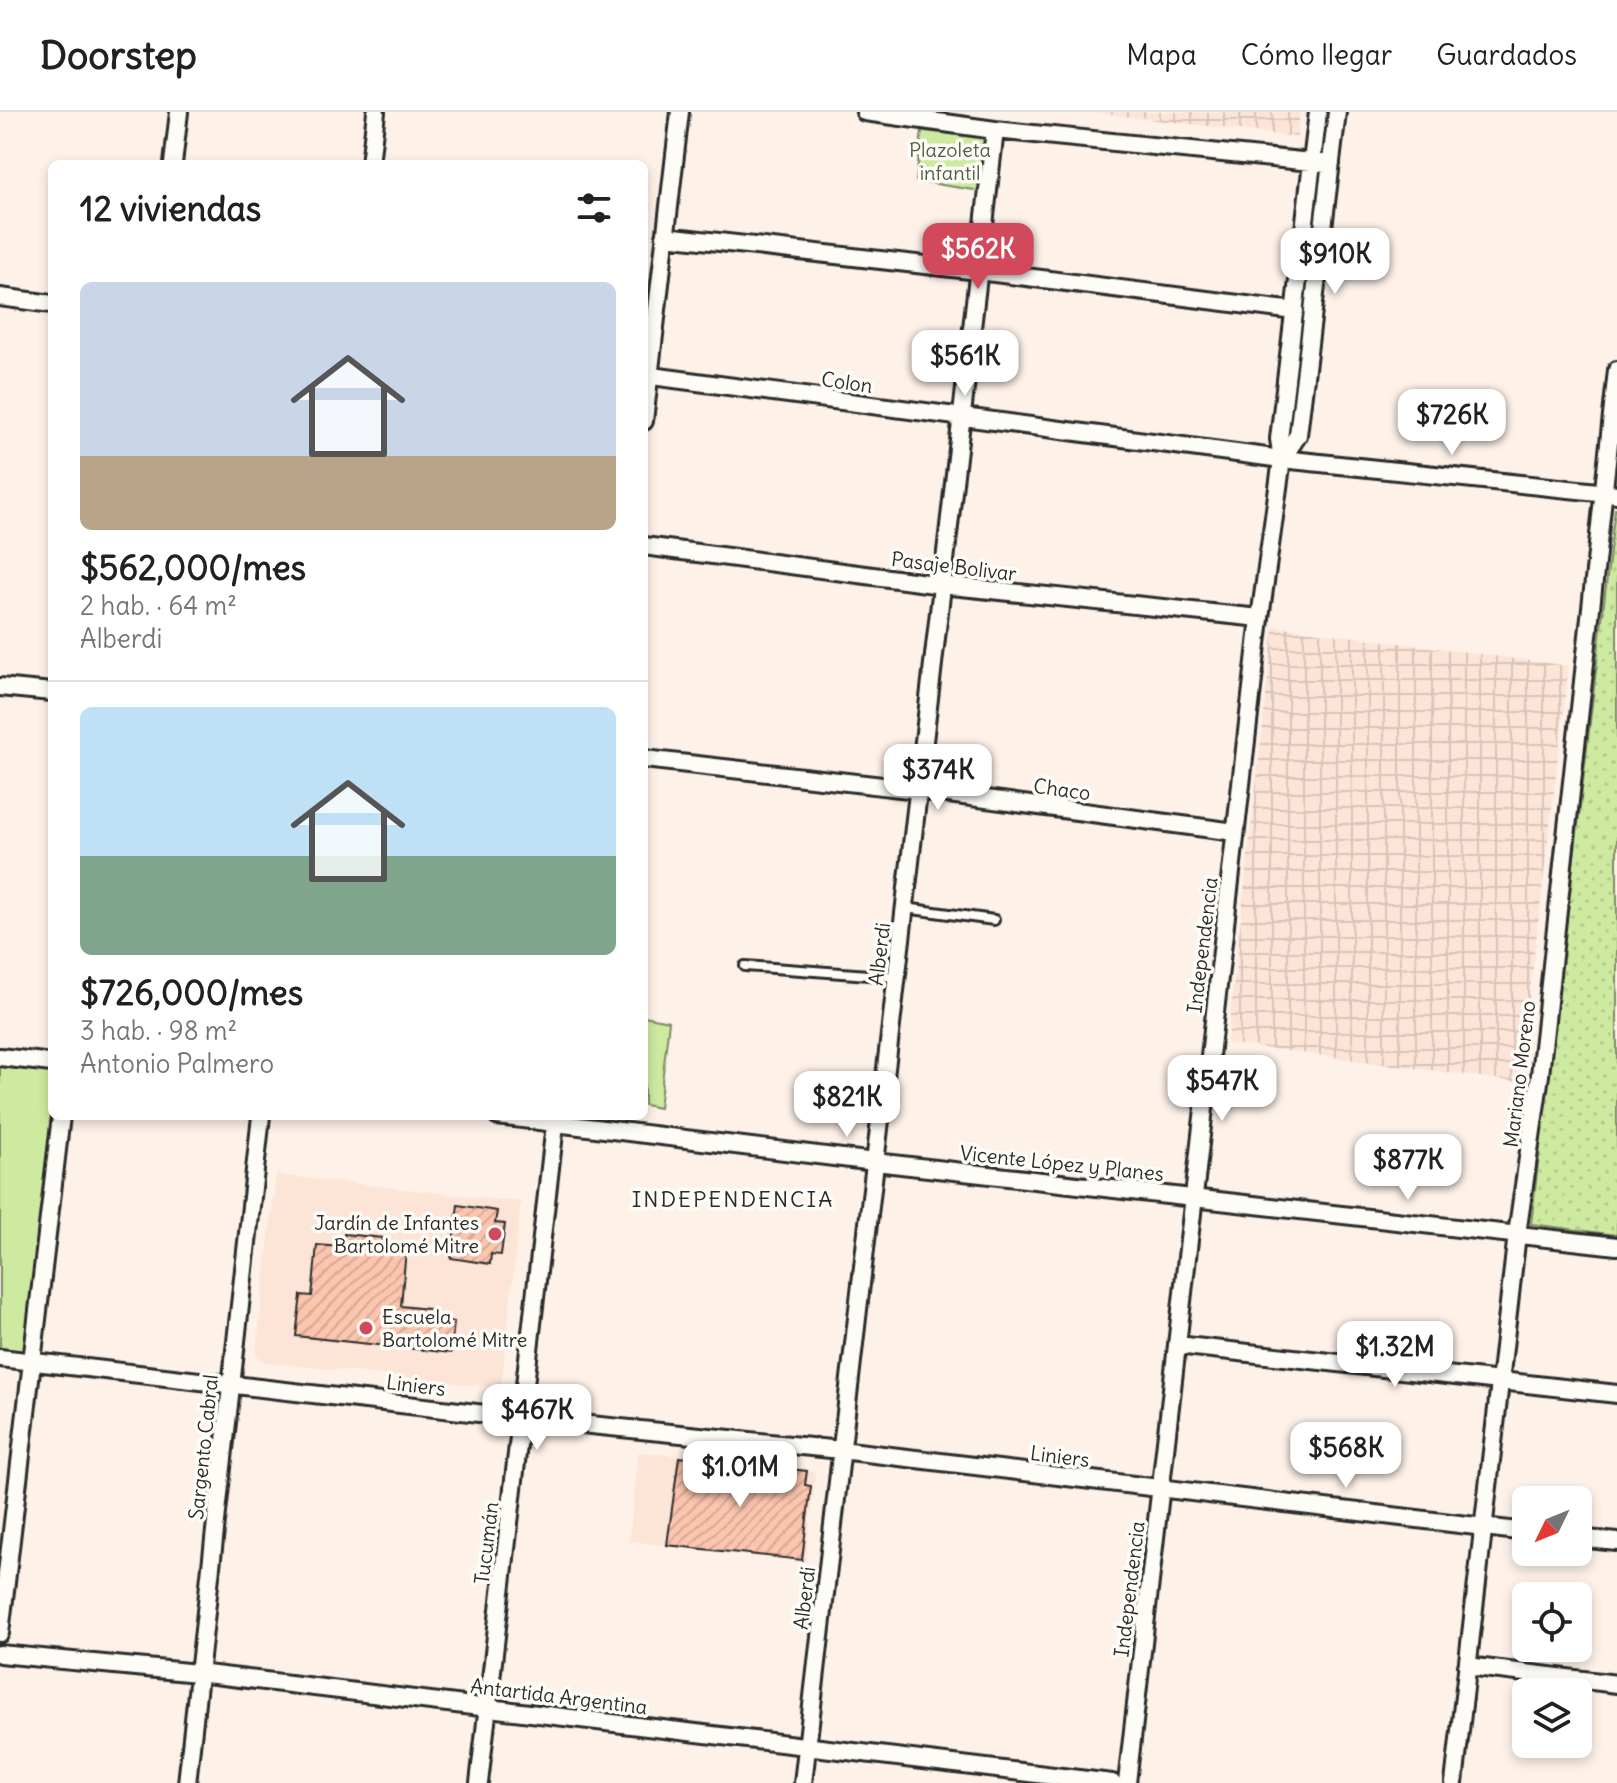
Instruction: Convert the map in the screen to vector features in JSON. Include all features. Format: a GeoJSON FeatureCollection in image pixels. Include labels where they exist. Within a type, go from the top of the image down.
{"type":"FeatureCollection","features":[{"type":"Feature","properties":{"kind":"street"},"geometry":{"type":"LineString","coordinates":[[173,160],[179,112]]}},
{"type":"Feature","properties":{"kind":"street"},"geometry":{"type":"LineString","coordinates":[[370,160],[376,112]]}},
{"type":"Feature","properties":{"kind":"street"},"geometry":{"type":"LineString","coordinates":[[648,367],[680,112]]}},
{"type":"Feature","properties":{"kind":"street"},"geometry":{"type":"LineString","coordinates":[[865,112],[995,130],[1331,164]]}},
{"type":"Feature","properties":{"kind":"street","name":"Independencia"},"geometry":{"type":"LineString","coordinates":[[1127,1783],[1260,618],[1282,459],[1279,439],[1318,112]]}},
{"type":"Feature","properties":{"kind":"street"},"geometry":{"type":"LineString","coordinates":[[1282,459],[1298,435],[1337,112]]}},
{"type":"Feature","properties":{"kind":"street","name":"Alberdi"},"geometry":{"type":"LineString","coordinates":[[803,1783],[995,130]]}},
{"type":"Feature","properties":{"kind":"street"},"geometry":{"type":"LineString","coordinates":[[665,236],[1295,311]]}},
{"type":"Feature","properties":{"kind":"street"},"geometry":{"type":"LineString","coordinates":[[0,297],[48,303]]}},
{"type":"Feature","properties":{"kind":"street","name":"Mariano Moreno"},"geometry":{"type":"LineString","coordinates":[[1454,1783],[1517,1234],[1540,1075],[1610,494],[1617,370]]}},
{"type":"Feature","properties":{"kind":"street","name":"Colon"},"geometry":{"type":"LineString","coordinates":[[648,375],[1282,459],[1610,494]]}},
{"type":"Feature","properties":{"kind":"street","name":"Pasaje Bolivar"},"geometry":{"type":"LineString","coordinates":[[648,547],[942,585],[1260,618]]}},
{"type":"Feature","properties":{"kind":"street"},"geometry":{"type":"LineString","coordinates":[[0,687],[48,692]]}},
{"type":"Feature","properties":{"kind":"street","name":"Chaco"},"geometry":{"type":"LineString","coordinates":[[648,759],[918,790],[1235,832]]}},
{"type":"Feature","properties":{"kind":"street"},"geometry":{"type":"LineString","coordinates":[[0,1057],[48,1063]]}},
{"type":"Feature","properties":{"kind":"street"},"geometry":{"type":"LineString","coordinates":[[0,1633],[61,1120]]}},
{"type":"Feature","properties":{"kind":"street","name":"Sargento Cabral"},"geometry":{"type":"LineString","coordinates":[[187,1783],[261,1120]]}},
{"type":"Feature","properties":{"kind":"street","name":"Tucumán"},"geometry":{"type":"LineString","coordinates":[[479,1783],[555,1120]]}},
{"type":"Feature","properties":{"kind":"street","name":"Vicente López y Planes"},"geometry":{"type":"LineString","coordinates":[[562,1120],[875,1162],[1617,1246]]}},
{"type":"Feature","properties":{"kind":"street"},"geometry":{"type":"LineString","coordinates":[[1177,1345],[1617,1394]]}},
{"type":"Feature","properties":{"kind":"street","name":"Liniers"},"geometry":{"type":"LineString","coordinates":[[0,1358],[521,1418],[841,1450],[1512,1530]]}},
{"type":"Feature","properties":{"kind":"street"},"geometry":{"type":"LineString","coordinates":[[1592,1539],[1617,1542]]}},
{"type":"Feature","properties":{"kind":"street","name":"Antartida Argentina"},"geometry":{"type":"LineString","coordinates":[[0,1654],[198,1673],[1112,1783]]}},
{"type":"Feature","properties":{"kind":"street"},"geometry":{"type":"LineString","coordinates":[[1467,1666],[1617,1684]]}},
{"type":"Feature","properties":{"kind":"lane"},"geometry":{"type":"LineString","coordinates":[[905,907],[994,920]]}},
{"type":"Feature","properties":{"kind":"lane"},"geometry":{"type":"LineString","coordinates":[[745,966],[896,977]]}},
{"type":"Feature","properties":{"kind":"shaded area"},"geometry":{"type":"Polygon","coordinates":[[[1090,112],[1300,112],[1297,137],[1090,112]]]}},
{"type":"Feature","properties":{"kind":"shaded area"},"geometry":{"type":"Polygon","coordinates":[[[1274,626],[1569,666],[1519,1082],[1227,1043],[1274,626]]]}},
{"type":"Feature","properties":{"kind":"shaded area"},"geometry":{"type":"Polygon","coordinates":[[[276,1175],[521,1202],[501,1388],[266,1362],[256,1354],[276,1175]]]}},
{"type":"Feature","properties":{"kind":"shaded area"},"geometry":{"type":"Polygon","coordinates":[[[639,1452],[815,1472],[806,1561],[629,1541],[639,1452]]]}},
{"type":"Feature","properties":{"kind":"green space"},"geometry":{"type":"Polygon","coordinates":[[[1322,112],[1331,112],[1294,433],[1285,442],[1322,112]]]}},
{"type":"Feature","properties":{"kind":"green space","name":"Plazoleta infantil"},"geometry":{"type":"Polygon","coordinates":[[[922,131],[986,137],[981,191],[916,181],[922,131]]]}},
{"type":"Feature","properties":{"kind":"green space"},"geometry":{"type":"Polygon","coordinates":[[[1617,509],[1617,1235],[1531,1224],[1617,509]]]}},
{"type":"Feature","properties":{"kind":"green space"},"geometry":{"type":"Polygon","coordinates":[[[648,1017],[669,1021],[659,1108],[648,1106],[648,1017]]]}},
{"type":"Feature","properties":{"kind":"green space"},"geometry":{"type":"Polygon","coordinates":[[[0,1057],[48,1063],[48,1120],[61,1120],[32,1361],[0,1358],[0,1057]]]}},
{"type":"Feature","properties":{"kind":"building"},"geometry":{"type":"Polygon","coordinates":[[[458,1205],[497,1211],[495,1223],[505,1224],[501,1255],[491,1254],[490,1264],[451,1258],[458,1205]]]}},
{"type":"Feature","properties":{"kind":"building"},"geometry":{"type":"Polygon","coordinates":[[[344,1234],[383,1238],[382,1247],[406,1249],[401,1306],[436,1310],[435,1320],[454,1322],[451,1353],[296,1336],[301,1295],[312,1296],[317,1245],[343,1247],[344,1234]]]}},
{"type":"Feature","properties":{"kind":"building"},"geometry":{"type":"Polygon","coordinates":[[[679,1457],[807,1471],[805,1485],[811,1486],[802,1560],[667,1545],[679,1457]]]}},
{"type":"Feature","properties":{"kind":"place","name":"Jardín de Infantes Bartolomé Mitre"},"geometry":{"type":"Point","coordinates":[495,1234]}},
{"type":"Feature","properties":{"kind":"place","name":"Escuela Bartolomé Mitre"},"geometry":{"type":"Point","coordinates":[366,1328]}},
{"type":"Feature","properties":{"kind":"district","name":"INDEPENDENCIA"},"geometry":{"type":"Point","coordinates":[733,1199]}}]}
